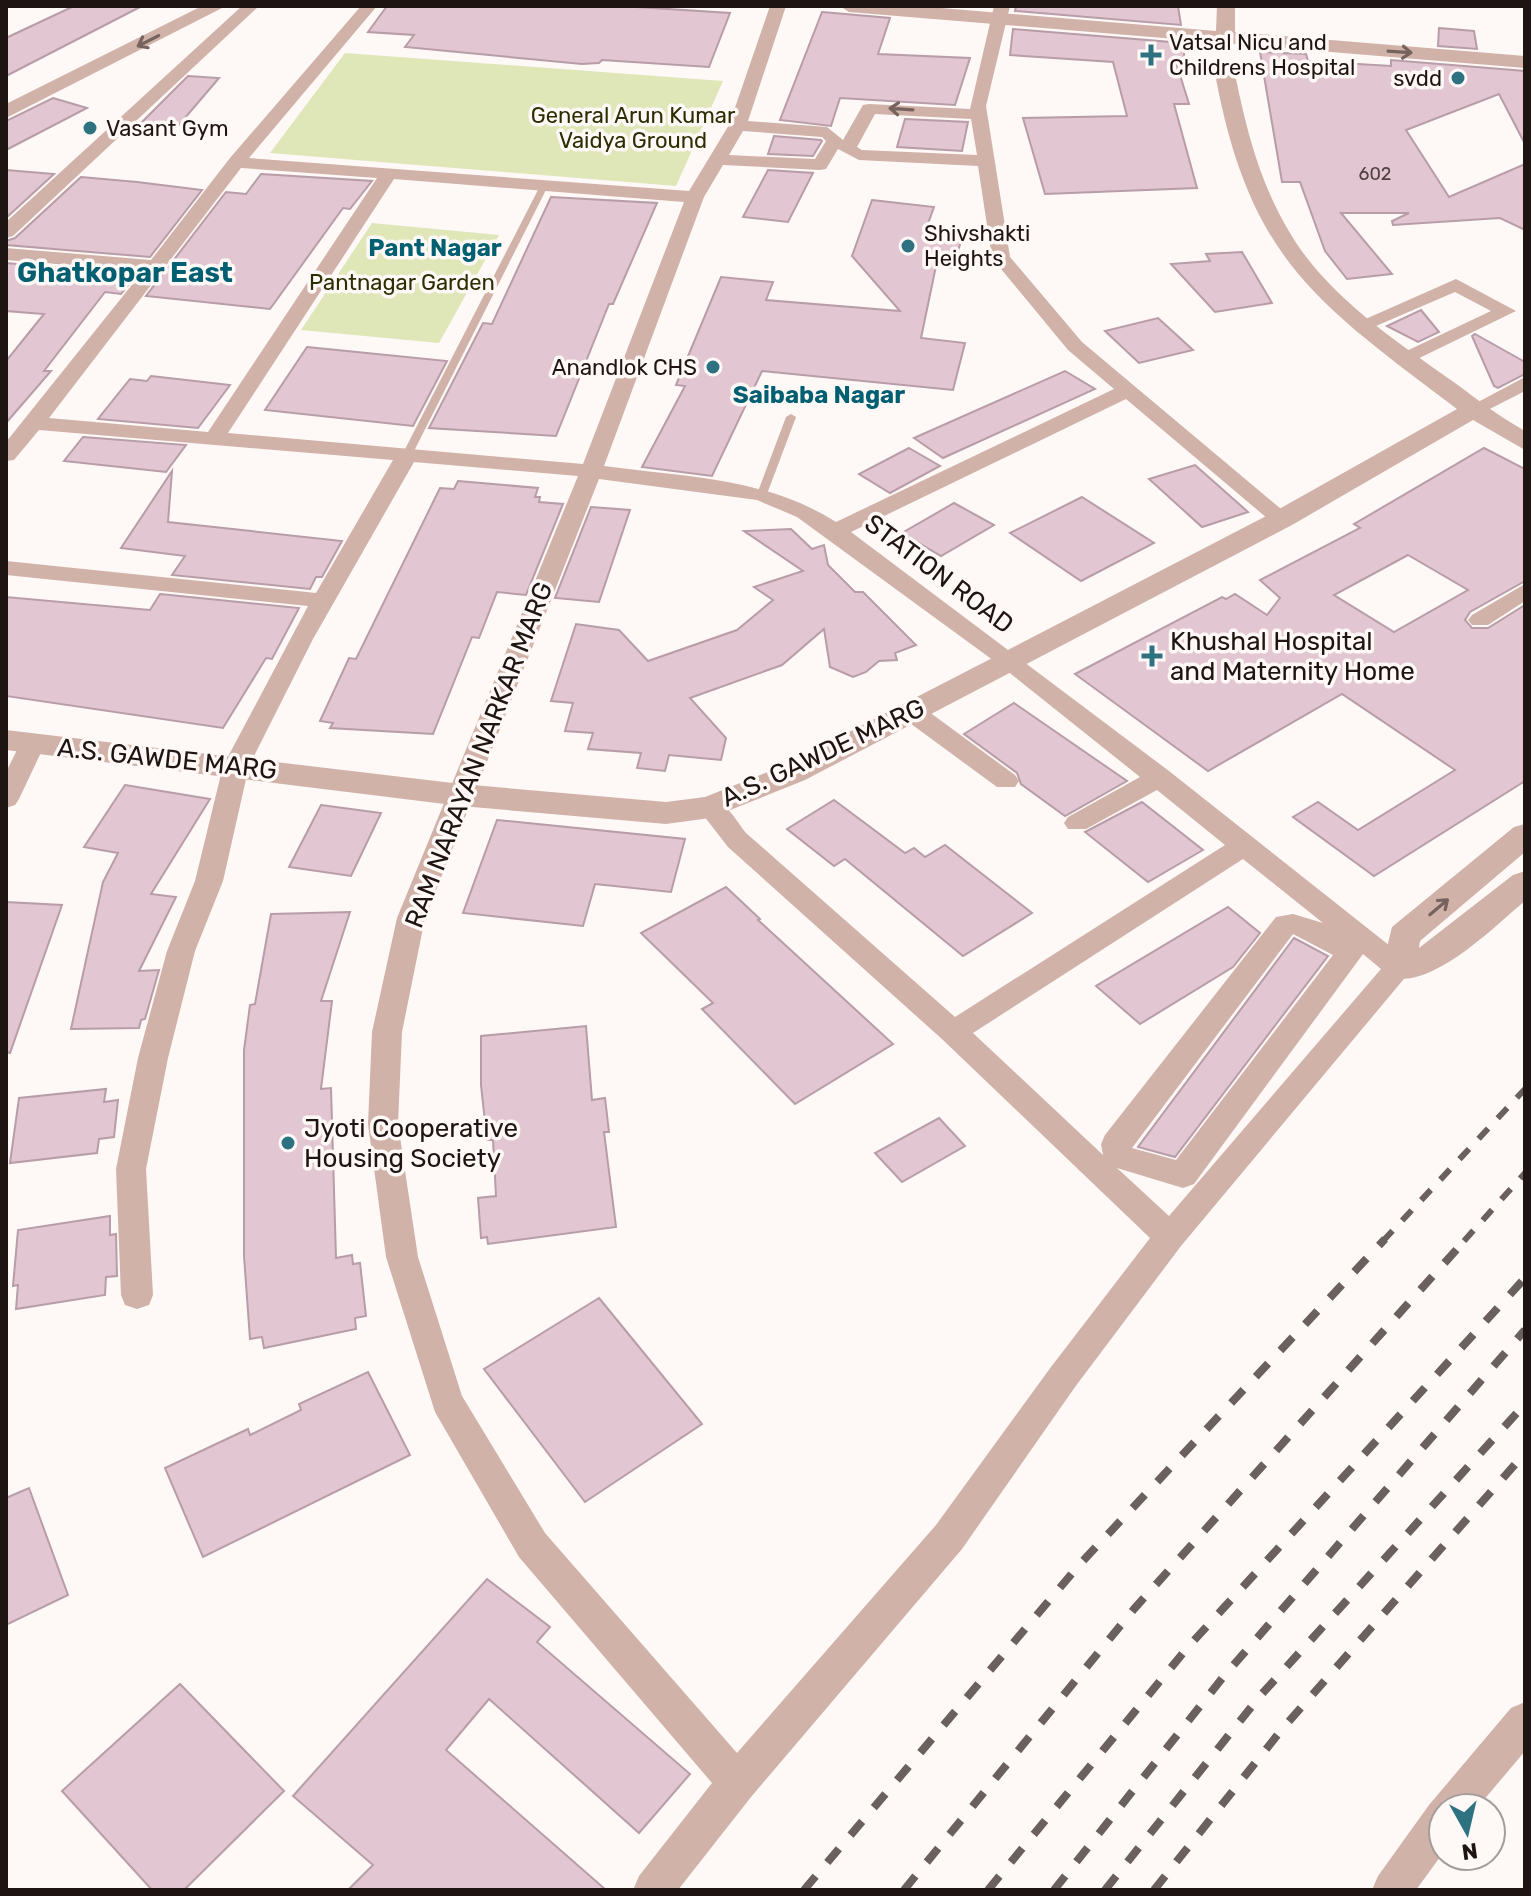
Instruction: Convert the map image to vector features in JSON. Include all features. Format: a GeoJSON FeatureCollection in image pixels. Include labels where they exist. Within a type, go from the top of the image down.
{"type":"FeatureCollection","features":[{"type":"Feature","properties":{"kind":"street"},"geometry":{"type":"LineString","coordinates":[[91,47],[176,6]]}},
{"type":"Feature","properties":{"kind":"street"},"geometry":{"type":"LineString","coordinates":[[6,112],[217,6]]}},
{"type":"Feature","properties":{"kind":"street"},"geometry":{"type":"LineString","coordinates":[[6,232],[251,6]]}},
{"type":"Feature","properties":{"kind":"street"},"geometry":{"type":"LineString","coordinates":[[6,455],[236,162],[369,6]]}},
{"type":"Feature","properties":{"kind":"street","name":"RAM NARAYAN NARKAR MARG"},"geometry":{"type":"LineString","coordinates":[[737,1783],[532,1545],[447,1401],[402,1257],[383,1124],[387,1032],[411,918],[591,471],[695,197],[725,160],[745,126],[778,6]]}},
{"type":"Feature","properties":{"kind":"street"},"geometry":{"type":"LineString","coordinates":[[849,6],[1001,13],[1226,39],[1525,62]]}},
{"type":"Feature","properties":{"kind":"street"},"geometry":{"type":"LineString","coordinates":[[1226,6],[1226,39],[1237,72],[1226,79],[1238,140],[1263,200],[1291,254],[1362,325],[1475,409],[1493,426],[1525,442]]}},
{"type":"Feature","properties":{"kind":"street"},"geometry":{"type":"LineString","coordinates":[[1001,13],[978,106],[1001,258],[1034,301],[1075,346],[1282,519]]}},
{"type":"Feature","properties":{"kind":"street"},"geometry":{"type":"LineString","coordinates":[[979,114],[869,109],[847,149],[859,155],[987,161]]}},
{"type":"Feature","properties":{"kind":"street"},"geometry":{"type":"LineString","coordinates":[[725,160],[820,165],[835,140],[827,132],[745,126]]}},
{"type":"Feature","properties":{"kind":"street"},"geometry":{"type":"LineString","coordinates":[[236,162],[695,197]]}},
{"type":"Feature","properties":{"kind":"street"},"geometry":{"type":"LineString","coordinates":[[214,438],[389,174]]}},
{"type":"Feature","properties":{"kind":"street"},"geometry":{"type":"LineString","coordinates":[[6,254],[155,266]]}},
{"type":"Feature","properties":{"kind":"street"},"geometry":{"type":"LineString","coordinates":[[1362,325],[1456,285],[1506,311],[1405,359]]}},
{"type":"Feature","properties":{"kind":"street"},"geometry":{"type":"LineString","coordinates":[[1475,409],[1525,383]]}},
{"type":"Feature","properties":{"kind":"street"},"geometry":{"type":"LineString","coordinates":[[835,531],[1129,390]]}},
{"type":"Feature","properties":{"kind":"street"},"geometry":{"type":"LineString","coordinates":[[1475,409],[1511,417],[1525,424]]}},
{"type":"Feature","properties":{"kind":"street","name":"A.S. GAWDE MARG"},"geometry":{"type":"LineString","coordinates":[[19,742],[461,795],[666,813],[710,807],[794,773],[912,712],[1282,519],[1475,409]]}},
{"type":"Feature","properties":{"kind":"street","name":"STATION ROAD"},"geometry":{"type":"LineString","coordinates":[[32,423],[591,471],[762,494],[805,512],[835,531],[1010,661],[1246,844],[1342,935]]}},
{"type":"Feature","properties":{"kind":"street"},"geometry":{"type":"LineString","coordinates":[[137,1295],[131,1169],[153,1058],[181,951],[209,881],[236,766],[301,639],[407,455]]}},
{"type":"Feature","properties":{"kind":"street"},"geometry":{"type":"LineString","coordinates":[[6,568],[325,601]]}},
{"type":"Feature","properties":{"kind":"street"},"geometry":{"type":"LineString","coordinates":[[1480,620],[1525,591]]}},
{"type":"Feature","properties":{"kind":"street"},"geometry":{"type":"LineString","coordinates":[[912,712],[1006,781]]}},
{"type":"Feature","properties":{"kind":"street"},"geometry":{"type":"LineString","coordinates":[[6,799],[19,742]]}},
{"type":"Feature","properties":{"kind":"street"},"geometry":{"type":"LineString","coordinates":[[1077,823],[1160,777]]}},
{"type":"Feature","properties":{"kind":"street"},"geometry":{"type":"LineString","coordinates":[[710,807],[737,840],[953,1032],[1170,1237]]}},
{"type":"Feature","properties":{"kind":"street"},"geometry":{"type":"LineString","coordinates":[[1399,968],[1404,936],[1525,835]]}},
{"type":"Feature","properties":{"kind":"street"},"geometry":{"type":"LineString","coordinates":[[953,1032],[1246,844]]}},
{"type":"Feature","properties":{"kind":"street"},"geometry":{"type":"LineString","coordinates":[[653,1890],[737,1783],[949,1537],[1063,1377],[1170,1237],[1371,1000],[1399,968],[1435,956],[1525,883]]}},
{"type":"Feature","properties":{"kind":"street"},"geometry":{"type":"LineString","coordinates":[[1342,935],[1349,955],[1183,1175],[1116,1153],[1116,1144],[1283,927],[1297,924],[1342,935],[1399,968]]}},
{"type":"Feature","properties":{"kind":"street"},"geometry":{"type":"LineString","coordinates":[[1330,980],[1371,1000]]}},
{"type":"Feature","properties":{"kind":"street"},"geometry":{"type":"LineString","coordinates":[[1465,1792],[1525,1721]]}},
{"type":"Feature","properties":{"kind":"street"},"geometry":{"type":"LineString","coordinates":[[1392,1890],[1427,1841]]}},
{"type":"Feature","properties":{"kind":"lane"},"geometry":{"type":"LineString","coordinates":[[407,455],[544,186]]}},
{"type":"Feature","properties":{"kind":"lane"},"geometry":{"type":"LineString","coordinates":[[762,494],[791,417]]}},
{"type":"Feature","properties":{"kind":"green space","name":"General Arun Kumar Vaidya Ground"},"geometry":{"type":"Polygon","coordinates":[[[345,53],[723,81],[676,186],[270,153],[345,53]]]}},
{"type":"Feature","properties":{"kind":"green space","name":"Pantnagar Garden"},"geometry":{"type":"Polygon","coordinates":[[[372,223],[499,235],[439,343],[301,330],[372,223]]]}},
{"type":"Feature","properties":{"kind":"building"},"geometry":{"type":"Polygon","coordinates":[[[74,6],[142,6],[6,76],[6,38],[74,6]]]}},
{"type":"Feature","properties":{"kind":"building"},"geometry":{"type":"Polygon","coordinates":[[[387,6],[621,6],[730,13],[709,67],[602,60],[582,64],[405,47],[414,35],[368,32],[387,6]]]}},
{"type":"Feature","properties":{"kind":"building"},"geometry":{"type":"Polygon","coordinates":[[[1016,6],[1178,6],[1181,25],[1015,11],[1016,6]]]}},
{"type":"Feature","properties":{"kind":"building"},"geometry":{"type":"Polygon","coordinates":[[[822,12],[890,18],[878,54],[970,58],[955,105],[840,98],[831,126],[780,120],[822,12]]]}},
{"type":"Feature","properties":{"kind":"building"},"geometry":{"type":"Polygon","coordinates":[[[1439,28],[1474,31],[1477,49],[1438,46],[1439,28]]]}},
{"type":"Feature","properties":{"kind":"building"},"geometry":{"type":"Polygon","coordinates":[[[1013,29],[1183,43],[1185,63],[1176,62],[1189,104],[1174,104],[1197,188],[1045,194],[1023,118],[1127,116],[1113,62],[1010,55],[1013,29]]]}},
{"type":"Feature","properties":{"kind":"building"},"geometry":{"type":"Polygon","coordinates":[[[1260,52],[1306,54],[1308,61],[1391,66],[1391,60],[1525,71],[1525,144],[1499,94],[1406,130],[1449,197],[1525,164],[1525,230],[1500,218],[1393,225],[1392,221],[1409,213],[1341,213],[1392,274],[1347,279],[1325,251],[1300,182],[1282,182],[1260,52]]]}},
{"type":"Feature","properties":{"kind":"building"},"geometry":{"type":"Polygon","coordinates":[[[188,76],[219,78],[179,125],[142,122],[188,76]]]}},
{"type":"Feature","properties":{"kind":"building"},"geometry":{"type":"Polygon","coordinates":[[[53,98],[87,108],[6,150],[6,121],[53,98]]]}},
{"type":"Feature","properties":{"kind":"building"},"geometry":{"type":"Polygon","coordinates":[[[905,119],[968,122],[962,151],[897,147],[905,119]]]}},
{"type":"Feature","properties":{"kind":"building"},"geometry":{"type":"Polygon","coordinates":[[[774,136],[822,141],[813,156],[768,154],[774,136]]]}},
{"type":"Feature","properties":{"kind":"building"},"geometry":{"type":"Polygon","coordinates":[[[6,170],[54,174],[6,218],[6,170]]]}},
{"type":"Feature","properties":{"kind":"building"},"geometry":{"type":"Polygon","coordinates":[[[768,170],[813,173],[788,222],[743,217],[768,170]]]}},
{"type":"Feature","properties":{"kind":"building"},"geometry":{"type":"Polygon","coordinates":[[[261,174],[372,181],[350,209],[343,208],[270,309],[146,296],[226,192],[246,194],[261,174]]]}},
{"type":"Feature","properties":{"kind":"building"},"geometry":{"type":"Polygon","coordinates":[[[81,177],[202,190],[150,257],[6,245],[6,241],[15,238],[81,177]]]}},
{"type":"Feature","properties":{"kind":"building"},"geometry":{"type":"Polygon","coordinates":[[[551,197],[657,203],[613,304],[609,304],[556,436],[429,428],[483,323],[492,324],[551,197]]]}},
{"type":"Feature","properties":{"kind":"building"},"geometry":{"type":"Polygon","coordinates":[[[872,200],[934,207],[925,232],[963,236],[952,268],[936,266],[921,338],[965,343],[953,390],[762,371],[712,476],[642,467],[685,386],[676,385],[721,277],[773,282],[766,300],[900,311],[852,256],[872,200]]]}},
{"type":"Feature","properties":{"kind":"building"},"geometry":{"type":"Polygon","coordinates":[[[1242,252],[1272,303],[1215,312],[1171,264],[1210,261],[1206,254],[1242,252]]]}},
{"type":"Feature","properties":{"kind":"building"},"geometry":{"type":"Polygon","coordinates":[[[6,263],[137,274],[121,294],[105,292],[44,371],[51,371],[6,423],[6,361],[44,314],[6,311],[6,263]]]}},
{"type":"Feature","properties":{"kind":"building"},"geometry":{"type":"Polygon","coordinates":[[[1421,310],[1439,332],[1418,342],[1387,326],[1421,310]]]}},
{"type":"Feature","properties":{"kind":"building"},"geometry":{"type":"Polygon","coordinates":[[[1158,318],[1193,350],[1139,363],[1105,331],[1158,318]]]}},
{"type":"Feature","properties":{"kind":"building"},"geometry":{"type":"Polygon","coordinates":[[[1475,334],[1525,362],[1525,374],[1498,388],[1494,386],[1472,336],[1475,334]]]}},
{"type":"Feature","properties":{"kind":"building"},"geometry":{"type":"Polygon","coordinates":[[[307,347],[447,361],[413,426],[265,410],[307,347]]]}},
{"type":"Feature","properties":{"kind":"building"},"geometry":{"type":"Polygon","coordinates":[[[1065,371],[1095,389],[943,458],[914,438],[1065,371]]]}},
{"type":"Feature","properties":{"kind":"building"},"geometry":{"type":"Polygon","coordinates":[[[151,376],[230,385],[198,428],[98,419],[130,379],[147,381],[151,376]]]}},
{"type":"Feature","properties":{"kind":"building"},"geometry":{"type":"Polygon","coordinates":[[[83,437],[186,445],[166,472],[64,461],[83,437]]]}},
{"type":"Feature","properties":{"kind":"building"},"geometry":{"type":"Polygon","coordinates":[[[909,448],[940,466],[890,493],[859,474],[909,448]]]}},
{"type":"Feature","properties":{"kind":"building"},"geometry":{"type":"Polygon","coordinates":[[[1484,448],[1525,469],[1525,581],[1470,612],[1465,620],[1472,628],[1488,628],[1525,605],[1525,781],[1374,876],[1293,817],[1318,802],[1358,830],[1455,770],[1342,694],[1208,771],[1075,674],[1222,597],[1226,599],[1235,594],[1267,615],[1280,598],[1260,580],[1360,528],[1354,524],[1484,448]],[[1408,555],[1334,595],[1394,632],[1468,590],[1408,555]]]}},
{"type":"Feature","properties":{"kind":"building"},"geometry":{"type":"Polygon","coordinates":[[[1195,465],[1248,512],[1202,527],[1149,479],[1195,465]]]}},
{"type":"Feature","properties":{"kind":"building"},"geometry":{"type":"Polygon","coordinates":[[[172,471],[168,522],[342,541],[322,577],[316,577],[310,589],[172,575],[185,556],[121,548],[172,471]]]}},
{"type":"Feature","properties":{"kind":"building"},"geometry":{"type":"Polygon","coordinates":[[[458,481],[538,488],[535,497],[540,497],[539,502],[563,504],[526,595],[497,592],[479,638],[472,637],[433,734],[330,728],[333,723],[320,721],[349,658],[356,659],[440,488],[454,489],[458,481]]]}},
{"type":"Feature","properties":{"kind":"building"},"geometry":{"type":"Polygon","coordinates":[[[1082,497],[1154,543],[1081,581],[1010,533],[1082,497]]]}},
{"type":"Feature","properties":{"kind":"building"},"geometry":{"type":"Polygon","coordinates":[[[954,503],[994,525],[941,556],[902,533],[954,503]]]}},
{"type":"Feature","properties":{"kind":"building"},"geometry":{"type":"Polygon","coordinates":[[[591,507],[630,510],[599,602],[555,598],[591,507]]]}},
{"type":"Feature","properties":{"kind":"building"},"geometry":{"type":"Polygon","coordinates":[[[791,529],[812,549],[824,545],[828,565],[855,592],[863,592],[916,645],[895,653],[897,660],[879,661],[866,672],[853,677],[830,667],[824,629],[782,665],[690,698],[726,738],[721,760],[669,755],[665,771],[637,768],[641,753],[588,749],[593,733],[565,731],[573,703],[551,701],[576,624],[619,630],[648,661],[737,630],[773,600],[754,587],[803,571],[744,531],[791,529]]]}},
{"type":"Feature","properties":{"kind":"building"},"geometry":{"type":"Polygon","coordinates":[[[160,594],[299,608],[272,659],[266,658],[223,728],[6,696],[6,597],[150,610],[160,594]]]}},
{"type":"Feature","properties":{"kind":"building"},"geometry":{"type":"Polygon","coordinates":[[[1014,703],[1127,781],[1065,816],[1021,784],[1017,773],[964,734],[1014,703]]]}},
{"type":"Feature","properties":{"kind":"building"},"geometry":{"type":"Polygon","coordinates":[[[125,785],[210,799],[151,894],[176,897],[139,971],[159,970],[145,1019],[141,1020],[139,1028],[71,1029],[103,882],[118,853],[84,847],[125,785]]]}},
{"type":"Feature","properties":{"kind":"building"},"geometry":{"type":"Polygon","coordinates":[[[834,800],[905,853],[914,848],[925,857],[945,845],[1032,913],[963,956],[845,859],[834,866],[787,829],[834,800]]]}},
{"type":"Feature","properties":{"kind":"building"},"geometry":{"type":"Polygon","coordinates":[[[1142,802],[1203,850],[1148,882],[1085,832],[1142,802]]]}},
{"type":"Feature","properties":{"kind":"building"},"geometry":{"type":"Polygon","coordinates":[[[321,805],[381,813],[351,876],[289,867],[321,805]]]}},
{"type":"Feature","properties":{"kind":"building"},"geometry":{"type":"Polygon","coordinates":[[[497,820],[685,839],[671,892],[595,884],[583,926],[463,913],[497,820]]]}},
{"type":"Feature","properties":{"kind":"building"},"geometry":{"type":"Polygon","coordinates":[[[726,887],[893,1044],[795,1104],[702,1009],[713,1003],[641,933],[726,887]]]}},
{"type":"Feature","properties":{"kind":"building"},"geometry":{"type":"Polygon","coordinates":[[[6,902],[62,905],[10,1053],[6,1052],[6,902]]]}},
{"type":"Feature","properties":{"kind":"building"},"geometry":{"type":"Polygon","coordinates":[[[1228,907],[1260,933],[1233,967],[1140,1024],[1096,986],[1228,907]]]}},
{"type":"Feature","properties":{"kind":"building"},"geometry":{"type":"Polygon","coordinates":[[[350,912],[321,1001],[332,1001],[321,1089],[331,1088],[336,1258],[352,1255],[353,1264],[360,1263],[366,1316],[355,1318],[356,1329],[264,1348],[262,1337],[250,1339],[244,1256],[244,1050],[250,1005],[255,1004],[271,914],[350,912]]]}},
{"type":"Feature","properties":{"kind":"building"},"geometry":{"type":"Polygon","coordinates":[[[1294,938],[1328,956],[1175,1157],[1138,1147],[1294,938]]]}},
{"type":"Feature","properties":{"kind":"building"},"geometry":{"type":"Polygon","coordinates":[[[586,1026],[592,1100],[605,1098],[609,1132],[604,1132],[616,1227],[488,1244],[487,1237],[481,1238],[478,1198],[496,1196],[493,1140],[487,1140],[481,1085],[481,1036],[586,1026]]]}},
{"type":"Feature","properties":{"kind":"building"},"geometry":{"type":"Polygon","coordinates":[[[106,1089],[104,1102],[118,1100],[114,1137],[99,1139],[97,1153],[10,1163],[19,1098],[106,1089]]]}},
{"type":"Feature","properties":{"kind":"building"},"geometry":{"type":"Polygon","coordinates":[[[939,1118],[965,1146],[902,1182],[875,1153],[939,1118]]]}},
{"type":"Feature","properties":{"kind":"building"},"geometry":{"type":"Polygon","coordinates":[[[110,1216],[110,1235],[116,1234],[117,1276],[106,1277],[105,1295],[16,1309],[18,1285],[13,1286],[18,1230],[110,1216]]]}},
{"type":"Feature","properties":{"kind":"building"},"geometry":{"type":"Polygon","coordinates":[[[599,1298],[702,1424],[585,1502],[484,1369],[599,1298]]]}},
{"type":"Feature","properties":{"kind":"building"},"geometry":{"type":"Polygon","coordinates":[[[368,1372],[410,1455],[203,1557],[165,1468],[248,1429],[250,1435],[301,1410],[299,1404],[368,1372]]]}},
{"type":"Feature","properties":{"kind":"building"},"geometry":{"type":"Polygon","coordinates":[[[29,1488],[68,1595],[6,1625],[6,1498],[29,1488]]]}},
{"type":"Feature","properties":{"kind":"building"},"geometry":{"type":"Polygon","coordinates":[[[487,1579],[550,1627],[537,1642],[690,1774],[639,1833],[489,1699],[446,1750],[606,1890],[348,1890],[373,1865],[293,1796],[487,1579]]]}},
{"type":"Feature","properties":{"kind":"building"},"geometry":{"type":"Polygon","coordinates":[[[180,1684],[284,1791],[184,1890],[152,1890],[62,1791],[180,1684]]]}},
{"type":"Feature","properties":{"kind":"railway"},"geometry":{"type":"LineString","coordinates":[[1383,1241],[1525,1089]]}},
{"type":"Feature","properties":{"kind":"railway"},"geometry":{"type":"LineString","coordinates":[[1464,1241],[1525,1173]]}},
{"type":"Feature","properties":{"kind":"railway"},"geometry":{"type":"LineString","coordinates":[[804,1890],[1080,1564],[1385,1239]]}},
{"type":"Feature","properties":{"kind":"railway"},"geometry":{"type":"LineString","coordinates":[[904,1890],[1134,1609],[1466,1239]]}},
{"type":"Feature","properties":{"kind":"railway"},"geometry":{"type":"LineString","coordinates":[[988,1890],[1188,1647],[1525,1278]]}},
{"type":"Feature","properties":{"kind":"railway"},"geometry":{"type":"LineString","coordinates":[[1054,1890],[1224,1676],[1525,1330]]}},
{"type":"Feature","properties":{"kind":"railway"},"geometry":{"type":"LineString","coordinates":[[1105,1890],[1260,1696],[1525,1404]]}},
{"type":"Feature","properties":{"kind":"railway"},"geometry":{"type":"LineString","coordinates":[[1154,1890],[1283,1728],[1525,1453]]}},
{"type":"Feature","properties":{"kind":"place","name":"Vatsal Nicu and Childrens Hospital"},"geometry":{"type":"Point","coordinates":[1151,55]}},
{"type":"Feature","properties":{"kind":"place","name":"svdd"},"geometry":{"type":"Point","coordinates":[1458,78]}},
{"type":"Feature","properties":{"kind":"place","name":"Vasant Gym"},"geometry":{"type":"Point","coordinates":[90,128]}},
{"type":"Feature","properties":{"kind":"place","name":"Shivshakti Heights"},"geometry":{"type":"Point","coordinates":[908,246]}},
{"type":"Feature","properties":{"kind":"place","name":"Anandlok CHS"},"geometry":{"type":"Point","coordinates":[713,367]}},
{"type":"Feature","properties":{"kind":"place","name":"Khushal Hospital and Maternity Home"},"geometry":{"type":"Point","coordinates":[1152,656]}},
{"type":"Feature","properties":{"kind":"place","name":"Jyoti Cooperative Housing Society"},"geometry":{"type":"Point","coordinates":[288,1143]}},
{"type":"Feature","properties":{"kind":"district","name":"Pant Nagar"},"geometry":{"type":"Point","coordinates":[435,248]}},
{"type":"Feature","properties":{"kind":"district","name":"Ghatkopar East"},"geometry":{"type":"Point","coordinates":[125,272]}},
{"type":"Feature","properties":{"kind":"district","name":"Saibaba Nagar"},"geometry":{"type":"Point","coordinates":[819,395]}}]}
